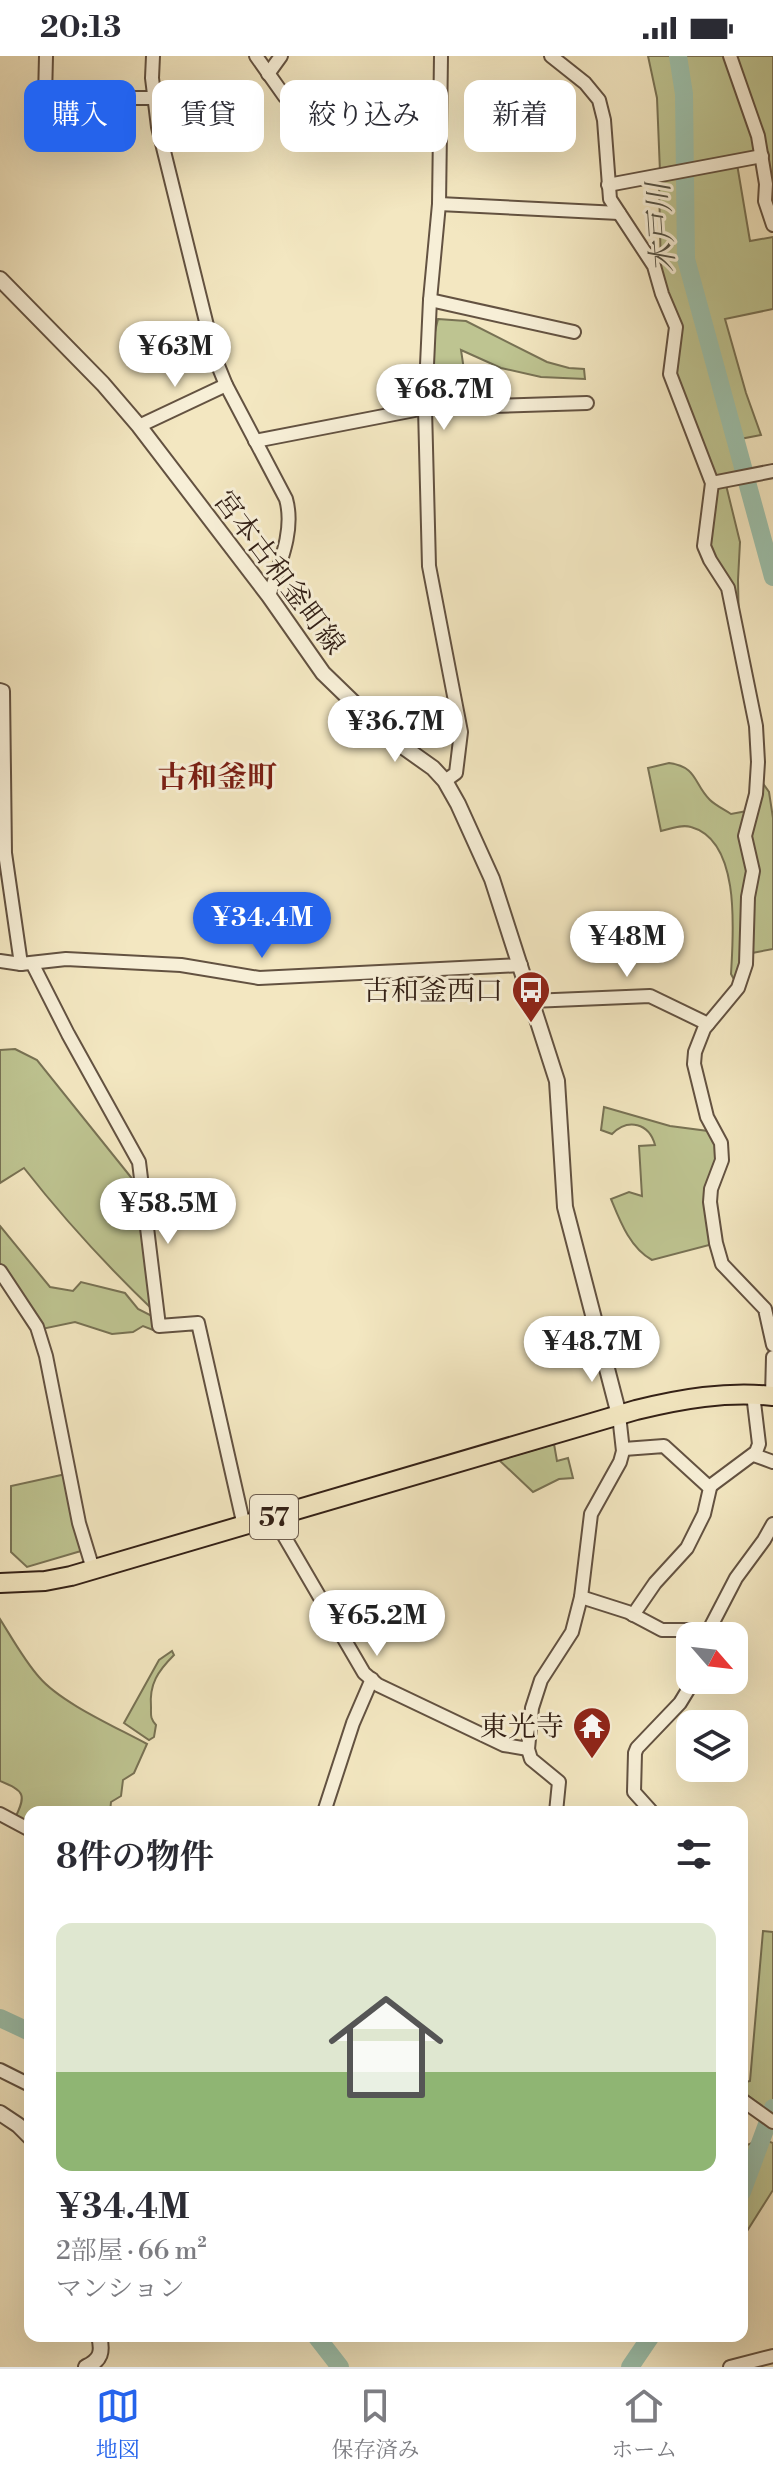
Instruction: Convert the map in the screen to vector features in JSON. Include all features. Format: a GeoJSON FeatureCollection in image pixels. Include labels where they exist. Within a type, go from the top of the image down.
{"type":"FeatureCollection","features":[{"type":"Feature","properties":{"kind":"main road","name":"57"},"geometry":{"type":"LineString","coordinates":[[0,1583],[45,1581],[93,1569],[619,1415],[687,1398],[766,1395]]}},
{"type":"Feature","properties":{"kind":"street"},"geometry":{"type":"LineString","coordinates":[[46,56],[45,98],[152,98]]}},
{"type":"Feature","properties":{"kind":"street"},"geometry":{"type":"LineString","coordinates":[[152,80],[153,56]]}},
{"type":"Feature","properties":{"kind":"street"},"geometry":{"type":"LineString","coordinates":[[256,56],[280,90]]}},
{"type":"Feature","properties":{"kind":"street"},"geometry":{"type":"LineString","coordinates":[[268,74],[281,56]]}},
{"type":"Feature","properties":{"kind":"street"},"geometry":{"type":"LineString","coordinates":[[441,56],[439,204],[430,300],[425,408],[429,566],[461,732],[456,773],[445,781]]}},
{"type":"Feature","properties":{"kind":"street"},"geometry":{"type":"LineString","coordinates":[[551,56],[585,83],[599,100],[604,120],[610,199],[654,266],[676,327],[670,374],[712,483],[704,546],[728,588],[756,726],[756,794],[745,836],[753,871],[748,897],[746,964],[738,988],[708,1024],[695,1052],[694,1064],[707,1117],[721,1143],[722,1160],[711,1189],[710,1202],[716,1243],[722,1264],[765,1309],[773,1345]]}},
{"type":"Feature","properties":{"kind":"street"},"geometry":{"type":"LineString","coordinates":[[730,56],[758,136],[766,184],[765,201],[773,225]]}},
{"type":"Feature","properties":{"kind":"street"},"geometry":{"type":"LineString","coordinates":[[164,152],[215,358],[286,499],[290,513],[283,556],[269,596]]}},
{"type":"Feature","properties":{"kind":"street"},"geometry":{"type":"LineString","coordinates":[[608,185],[762,156]]}},
{"type":"Feature","properties":{"kind":"street"},"geometry":{"type":"LineString","coordinates":[[439,204],[619,213]]}},
{"type":"Feature","properties":{"kind":"street","name":"宮本古和釜町線"},"geometry":{"type":"LineString","coordinates":[[0,279],[103,384],[139,426],[269,596],[323,673],[388,736],[433,768],[445,781],[478,844],[521,965],[559,1095],[565,1207],[619,1415]]}},
{"type":"Feature","properties":{"kind":"street"},"geometry":{"type":"LineString","coordinates":[[430,300],[574,332]]}},
{"type":"Feature","properties":{"kind":"street"},"geometry":{"type":"LineString","coordinates":[[139,426],[226,385]]}},
{"type":"Feature","properties":{"kind":"street"},"geometry":{"type":"LineString","coordinates":[[255,441],[425,408],[587,403]]}},
{"type":"Feature","properties":{"kind":"street"},"geometry":{"type":"LineString","coordinates":[[712,483],[769,472]]}},
{"type":"Feature","properties":{"kind":"street"},"geometry":{"type":"LineString","coordinates":[[0,690],[3,691],[5,853],[26,964],[139,1162],[159,1326],[198,1323],[244,1526]]}},
{"type":"Feature","properties":{"kind":"street"},"geometry":{"type":"LineString","coordinates":[[0,961],[26,964],[66,959],[181,965],[259,978],[521,965]]}},
{"type":"Feature","properties":{"kind":"street"},"geometry":{"type":"LineString","coordinates":[[531,1001],[650,996],[708,1024]]}},
{"type":"Feature","properties":{"kind":"street"},"geometry":{"type":"LineString","coordinates":[[0,1271],[37,1327],[43,1346],[79,1523],[93,1569]]}},
{"type":"Feature","properties":{"kind":"street"},"geometry":{"type":"LineString","coordinates":[[633,1615],[655,1583],[687,1548],[704,1514],[709,1487],[754,1455],[759,1444],[773,1357]]}},
{"type":"Feature","properties":{"kind":"street"},"geometry":{"type":"LineString","coordinates":[[557,1806],[559,1782],[531,1759],[528,1749],[532,1708],[541,1680],[572,1632],[581,1597],[591,1514],[624,1449],[619,1415]]}},
{"type":"Feature","properties":{"kind":"street"},"geometry":{"type":"LineString","coordinates":[[624,1449],[662,1445],[709,1487]]}},
{"type":"Feature","properties":{"kind":"street"},"geometry":{"type":"LineString","coordinates":[[754,1455],[773,1462]]}},
{"type":"Feature","properties":{"kind":"street"},"geometry":{"type":"LineString","coordinates":[[273,1517],[364,1673],[378,1685],[504,1745],[528,1749]]}},
{"type":"Feature","properties":{"kind":"street"},"geometry":{"type":"LineString","coordinates":[[714,1622],[736,1578],[759,1549],[773,1524]]}},
{"type":"Feature","properties":{"kind":"street"},"geometry":{"type":"LineString","coordinates":[[581,1597],[633,1615],[662,1630],[676,1631]]}},
{"type":"Feature","properties":{"kind":"street"},"geometry":{"type":"LineString","coordinates":[[326,1806],[348,1738],[372,1679]]}},
{"type":"Feature","properties":{"kind":"street"},"geometry":{"type":"LineString","coordinates":[[647,1806],[634,1792],[635,1753],[641,1742],[685,1694]]}},
{"type":"Feature","properties":{"kind":"street"},"geometry":{"type":"LineString","coordinates":[[0,1814],[24,1827]]}},
{"type":"Feature","properties":{"kind":"street"},"geometry":{"type":"LineString","coordinates":[[0,2070],[24,2082]]}},
{"type":"Feature","properties":{"kind":"street"},"geometry":{"type":"LineString","coordinates":[[748,2104],[773,2122]]}},
{"type":"Feature","properties":{"kind":"street"},"geometry":{"type":"LineString","coordinates":[[0,2113],[24,2131]]}},
{"type":"Feature","properties":{"kind":"street"},"geometry":{"type":"LineString","coordinates":[[86,2367],[98,2361],[100,2342]]}},
{"type":"Feature","properties":{"kind":"street"},"geometry":{"type":"LineString","coordinates":[[730,2367],[773,2356]]}},
{"type":"Feature","properties":{"kind":"green space"},"geometry":{"type":"Polygon","coordinates":[[[648,56],[674,56],[679,97],[678,168],[660,172],[657,98],[648,56]]]}},
{"type":"Feature","properties":{"kind":"green space"},"geometry":{"type":"Polygon","coordinates":[[[684,56],[726,56],[757,154],[688,166],[689,92],[684,56]]]}},
{"type":"Feature","properties":{"kind":"green space"},"geometry":{"type":"Polygon","coordinates":[[[734,56],[773,56],[773,211],[734,56]]]}},
{"type":"Feature","properties":{"kind":"green space"},"geometry":{"type":"Polygon","coordinates":[[[737,164],[750,241],[773,237],[773,309],[725,319],[761,435],[740,439],[689,258],[685,174],[737,164]]]}},
{"type":"Feature","properties":{"kind":"green space"},"geometry":{"type":"Polygon","coordinates":[[[679,176],[683,260],[743,473],[713,475],[674,371],[678,335],[661,276],[659,179],[679,176]]]}},
{"type":"Feature","properties":{"kind":"green space"},"geometry":{"type":"Polygon","coordinates":[[[438,319],[466,321],[547,362],[584,369],[585,379],[541,377],[501,368],[461,350],[464,370],[454,389],[441,395],[432,357],[438,319]]]}},
{"type":"Feature","properties":{"kind":"green space"},"geometry":{"type":"Polygon","coordinates":[[[726,485],[740,542],[739,629],[709,546],[717,487],[726,485]]]}},
{"type":"Feature","properties":{"kind":"green space"},"geometry":{"type":"Polygon","coordinates":[[[669,763],[690,772],[712,802],[731,814],[747,811],[747,919],[736,983],[731,974],[731,892],[719,851],[707,836],[691,827],[679,826],[661,831],[648,768],[669,763]]]}},
{"type":"Feature","properties":{"kind":"green space"},"geometry":{"type":"Polygon","coordinates":[[[762,782],[769,792],[773,818],[773,949],[752,953],[750,835],[762,782]]]}},
{"type":"Feature","properties":{"kind":"green space"},"geometry":{"type":"Polygon","coordinates":[[[15,1049],[37,1060],[138,1186],[153,1310],[86,1242],[24,1168],[0,1183],[0,1050],[15,1049]]]}},
{"type":"Feature","properties":{"kind":"green space"},"geometry":{"type":"Polygon","coordinates":[[[604,1107],[670,1126],[708,1131],[719,1144],[713,1244],[652,1260],[632,1241],[611,1199],[629,1192],[642,1196],[639,1146],[655,1145],[648,1132],[637,1125],[625,1126],[612,1134],[601,1130],[604,1107]]]}},
{"type":"Feature","properties":{"kind":"green space"},"geometry":{"type":"Polygon","coordinates":[[[0,1226],[50,1287],[73,1291],[81,1282],[125,1293],[138,1309],[154,1317],[162,1328],[153,1330],[143,1326],[133,1332],[112,1334],[75,1322],[42,1329],[0,1264],[0,1226]]]}},
{"type":"Feature","properties":{"kind":"green space"},"geometry":{"type":"Polygon","coordinates":[[[554,1444],[557,1461],[568,1458],[573,1478],[559,1479],[533,1492],[499,1460],[554,1444]]]}},
{"type":"Feature","properties":{"kind":"green space"},"geometry":{"type":"Polygon","coordinates":[[[66,1474],[81,1551],[27,1567],[11,1552],[11,1486],[66,1474]]]}},
{"type":"Feature","properties":{"kind":"green space"},"geometry":{"type":"Polygon","coordinates":[[[0,1619],[28,1663],[49,1687],[90,1714],[147,1744],[134,1773],[123,1780],[121,1796],[111,1802],[111,1806],[24,1806],[24,1822],[15,1818],[21,1804],[21,1794],[0,1781],[0,1619]]]}},
{"type":"Feature","properties":{"kind":"green space"},"geometry":{"type":"Polygon","coordinates":[[[172,1651],[174,1655],[159,1672],[153,1685],[151,1715],[156,1725],[154,1737],[149,1740],[124,1723],[159,1660],[172,1651]]]}},
{"type":"Feature","properties":{"kind":"green space"},"geometry":{"type":"Polygon","coordinates":[[[763,1931],[773,1932],[773,2115],[748,2096],[763,1931]]]}},
{"type":"Feature","properties":{"kind":"green space"},"geometry":{"type":"Polygon","coordinates":[[[762,2139],[773,2143],[773,2190],[748,2230],[748,2145],[762,2139]]]}},
{"type":"Feature","properties":{"kind":"waterway","name":"木戸川"},"geometry":{"type":"LineString","coordinates":[[678,56],[684,94],[686,259],[773,577]]}},
{"type":"Feature","properties":{"kind":"waterway"},"geometry":{"type":"LineString","coordinates":[[0,2018],[24,2029]]}},
{"type":"Feature","properties":{"kind":"waterway","name":"木戸川"},"geometry":{"type":"LineString","coordinates":[[748,2176],[773,2108]]}},
{"type":"Feature","properties":{"kind":"waterway"},"geometry":{"type":"LineString","coordinates":[[321,2342],[340,2367]]}},
{"type":"Feature","properties":{"kind":"waterway","name":"木戸川"},"geometry":{"type":"LineString","coordinates":[[630,2367],[647,2342]]}},
{"type":"Feature","properties":{"kind":"place","name":"古和釜西口"},"geometry":{"type":"Point","coordinates":[531,1024]}},
{"type":"Feature","properties":{"kind":"place","name":"東光寺"},"geometry":{"type":"Point","coordinates":[592,1760]}},
{"type":"Feature","properties":{"kind":"district","name":"古和釜町"},"geometry":{"type":"Point","coordinates":[217,777]}}]}
